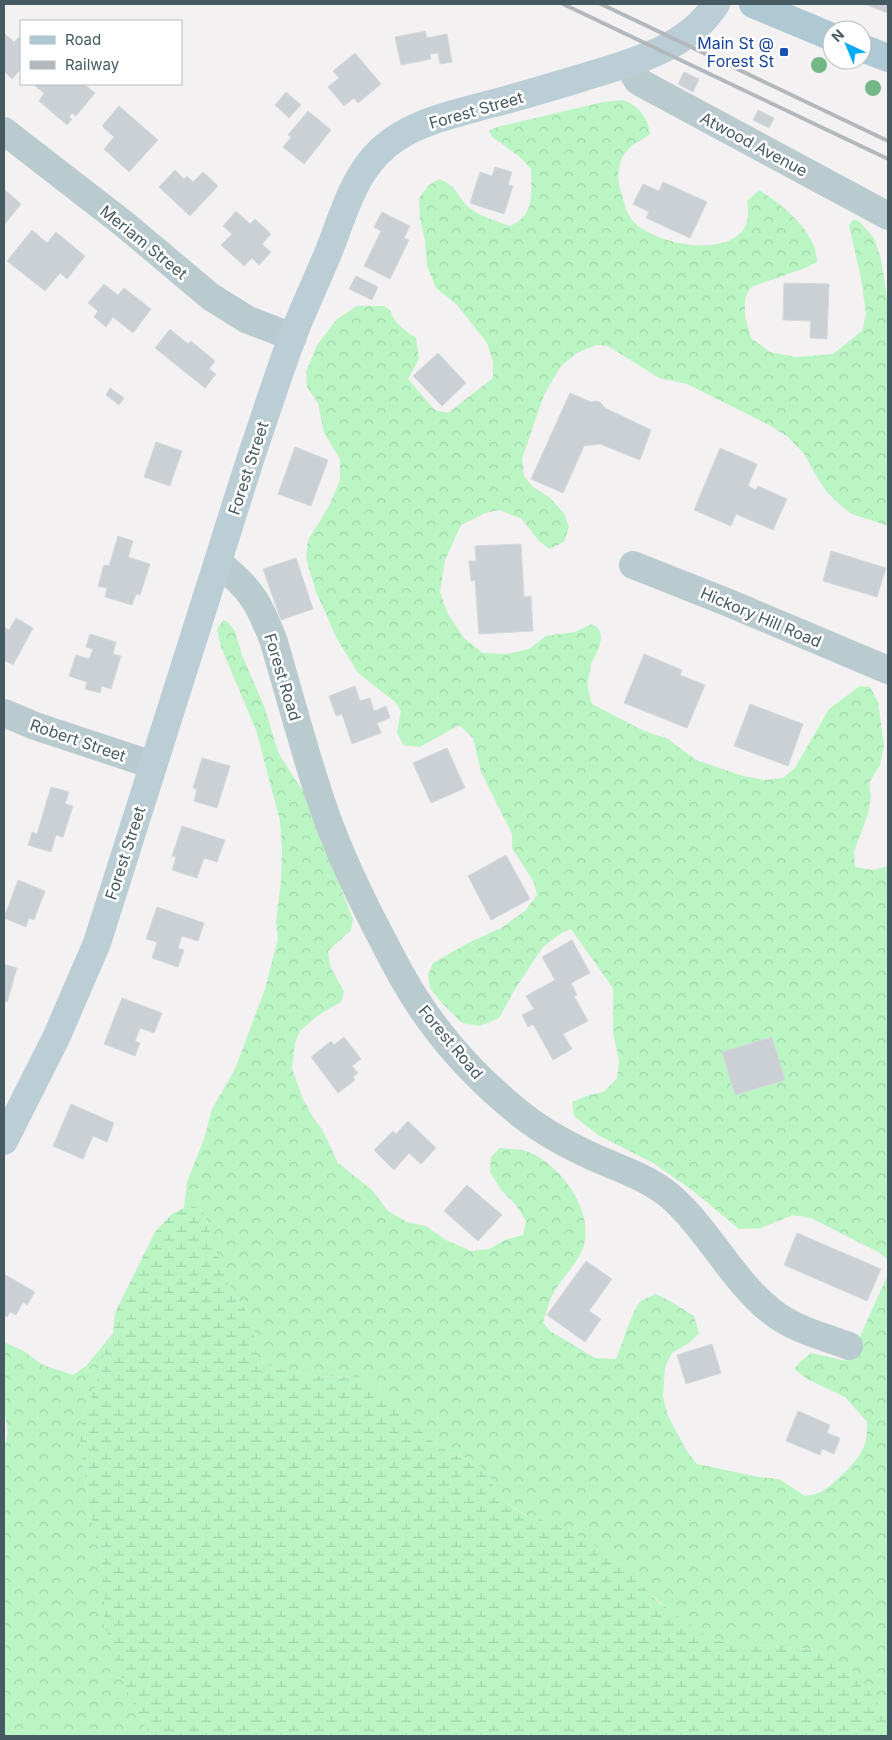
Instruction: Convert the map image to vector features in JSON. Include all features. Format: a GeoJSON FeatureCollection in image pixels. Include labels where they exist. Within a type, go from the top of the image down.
{"type":"FeatureCollection","features":[{"type":"Feature","properties":{"kind":"main road","name":"Forest Street"},"geometry":{"type":"LineString","coordinates":[[4,1142],[56,1038],[97,943],[250,460],[293,337],[360,178],[368,164],[379,152],[404,133],[440,117],[524,96],[628,64],[662,51],[679,41],[704,20],[716,4]]}},
{"type":"Feature","properties":{"kind":"main road"},"geometry":{"type":"LineString","coordinates":[[753,4],[822,33]]}},
{"type":"Feature","properties":{"kind":"main road"},"geometry":{"type":"LineString","coordinates":[[872,52],[888,58]]}},
{"type":"Feature","properties":{"kind":"street","name":"Atwood Avenue"},"geometry":{"type":"LineString","coordinates":[[628,64],[637,80],[643,84],[888,216]]}},
{"type":"Feature","properties":{"kind":"street","name":"Meriam Street"},"geometry":{"type":"LineString","coordinates":[[4,131],[124,224],[212,297],[248,320],[293,337]]}},
{"type":"Feature","properties":{"kind":"street","name":"Forest Road"},"geometry":{"type":"LineString","coordinates":[[218,563],[244,585],[256,600],[274,642],[320,799],[340,850],[388,952],[419,1005],[444,1038],[476,1073],[522,1115],[543,1130],[581,1151],[646,1179],[671,1197],[748,1288],[771,1311],[800,1328],[849,1346]]}},
{"type":"Feature","properties":{"kind":"street","name":"Hickory Hill Road"},"geometry":{"type":"LineString","coordinates":[[633,565],[888,670]]}},
{"type":"Feature","properties":{"kind":"street","name":"Robert Street"},"geometry":{"type":"LineString","coordinates":[[4,713],[35,726],[153,765]]}},
{"type":"Feature","properties":{"kind":"green space"},"geometry":{"type":"Polygon","coordinates":[[[624,100],[635,106],[642,114],[650,134],[628,149],[620,162],[618,174],[620,190],[629,215],[632,220],[645,230],[663,239],[684,244],[724,243],[739,235],[747,221],[747,201],[759,190],[788,211],[805,230],[811,240],[817,262],[751,287],[745,298],[745,316],[751,338],[770,352],[796,357],[833,354],[862,331],[866,314],[861,278],[849,225],[854,219],[859,221],[874,238],[881,259],[888,305],[888,526],[852,514],[840,505],[826,491],[805,455],[788,437],[769,425],[687,384],[659,378],[608,346],[596,345],[577,353],[561,366],[544,395],[522,459],[524,476],[533,487],[549,497],[564,513],[569,527],[564,542],[549,549],[539,541],[522,519],[499,510],[485,513],[461,525],[445,560],[440,592],[448,614],[464,638],[483,653],[507,654],[529,649],[546,636],[575,632],[592,624],[600,632],[601,638],[591,665],[588,681],[588,690],[592,704],[642,730],[668,739],[696,760],[743,776],[765,780],[783,778],[795,768],[829,709],[860,686],[870,687],[878,702],[884,745],[880,765],[869,783],[871,797],[868,814],[854,852],[855,867],[873,870],[888,866],[888,1269],[887,1259],[880,1253],[811,1218],[793,1215],[761,1228],[739,1229],[692,1190],[653,1163],[598,1135],[574,1116],[572,1102],[589,1095],[604,1092],[617,1078],[619,1061],[613,1032],[613,988],[571,929],[560,934],[543,947],[515,989],[499,1018],[480,1026],[462,1023],[442,1003],[430,988],[428,975],[433,963],[468,943],[501,928],[525,911],[537,895],[534,882],[512,848],[512,834],[481,772],[473,738],[459,725],[420,747],[403,745],[397,732],[401,711],[395,702],[358,673],[337,639],[316,592],[306,558],[308,540],[329,506],[340,480],[340,459],[324,433],[318,403],[307,387],[306,372],[317,345],[337,319],[357,306],[384,306],[390,310],[397,323],[416,338],[419,359],[408,379],[435,410],[448,413],[493,378],[493,362],[487,343],[457,305],[436,288],[427,266],[419,198],[429,185],[439,179],[450,185],[474,211],[510,226],[524,216],[528,209],[531,195],[531,169],[520,157],[492,137],[489,131],[497,127],[603,102],[624,100]]]}},
{"type":"Feature","properties":{"kind":"green space"},"geometry":{"type":"Polygon","coordinates":[[[223,620],[228,622],[235,631],[242,655],[265,708],[278,752],[298,784],[314,804],[327,851],[353,920],[351,930],[328,951],[330,966],[344,992],[341,1002],[320,1014],[300,1031],[295,1043],[292,1068],[302,1097],[322,1129],[338,1163],[372,1190],[388,1211],[407,1222],[426,1226],[446,1240],[471,1251],[489,1249],[505,1240],[523,1235],[526,1221],[516,1205],[502,1191],[490,1172],[491,1157],[500,1148],[523,1150],[549,1165],[571,1189],[584,1219],[586,1234],[581,1254],[555,1290],[543,1322],[550,1331],[595,1358],[616,1359],[634,1312],[644,1299],[656,1294],[694,1316],[699,1333],[690,1342],[672,1353],[665,1367],[663,1396],[668,1416],[686,1450],[697,1464],[759,1477],[779,1479],[805,1496],[819,1493],[826,1489],[856,1460],[865,1443],[867,1422],[845,1397],[807,1379],[794,1369],[811,1353],[846,1361],[854,1350],[888,1274],[888,1720],[880,1707],[837,1656],[810,1649],[723,1642],[702,1633],[675,1615],[641,1586],[505,1502],[496,1492],[490,1478],[466,1458],[450,1453],[432,1441],[374,1386],[357,1377],[317,1376],[275,1368],[263,1363],[256,1352],[254,1344],[255,1324],[231,1289],[212,1241],[206,1216],[199,1208],[184,1208],[187,1182],[204,1139],[212,1109],[235,1069],[265,989],[278,939],[276,921],[281,881],[282,850],[280,821],[256,730],[221,647],[217,630],[223,620]]]}},
{"type":"Feature","properties":{"kind":"green space"},"geometry":{"type":"Polygon","coordinates":[[[184,1208],[199,1208],[206,1216],[212,1241],[231,1289],[255,1324],[254,1344],[256,1352],[263,1363],[275,1368],[317,1376],[357,1377],[374,1386],[432,1441],[450,1453],[473,1461],[483,1468],[496,1492],[505,1502],[523,1514],[564,1527],[590,1542],[624,1567],[657,1601],[702,1633],[723,1642],[810,1649],[837,1656],[847,1664],[867,1688],[885,1714],[888,1720],[888,1736],[150,1736],[123,1683],[104,1623],[104,1572],[89,1509],[80,1443],[82,1419],[94,1391],[104,1354],[113,1333],[115,1313],[155,1232],[172,1214],[184,1208]]]}},
{"type":"Feature","properties":{"kind":"green space"},"geometry":{"type":"Polygon","coordinates":[[[113,1333],[104,1354],[94,1391],[82,1419],[80,1443],[89,1509],[104,1572],[104,1623],[143,1723],[150,1736],[4,1736],[4,1447],[7,1439],[7,1430],[4,1413],[4,1342],[22,1350],[43,1365],[73,1375],[86,1366],[113,1333]]]}},
{"type":"Feature","properties":{"kind":"building"},"geometry":{"type":"Polygon","coordinates":[[[864,4],[888,4],[888,13],[864,4]]]}},
{"type":"Feature","properties":{"kind":"building"},"geometry":{"type":"Polygon","coordinates":[[[425,31],[427,38],[447,34],[452,62],[440,64],[438,53],[430,54],[431,59],[401,65],[395,37],[425,31]]]}},
{"type":"Feature","properties":{"kind":"building"},"geometry":{"type":"Polygon","coordinates":[[[4,33],[14,42],[20,36],[20,70],[12,79],[4,71],[4,33]]]}},
{"type":"Feature","properties":{"kind":"building"},"geometry":{"type":"Polygon","coordinates":[[[355,53],[381,84],[358,103],[354,98],[344,106],[328,87],[339,78],[333,71],[355,53]]]}},
{"type":"Feature","properties":{"kind":"building"},"geometry":{"type":"Polygon","coordinates":[[[684,72],[699,79],[693,92],[678,84],[684,72]]]}},
{"type":"Feature","properties":{"kind":"building"},"geometry":{"type":"Polygon","coordinates":[[[34,85],[85,85],[95,93],[76,116],[72,113],[69,117],[72,119],[67,125],[39,101],[44,93],[34,85]]]}},
{"type":"Feature","properties":{"kind":"building"},"geometry":{"type":"Polygon","coordinates":[[[286,92],[301,105],[289,118],[275,105],[286,92]]]}},
{"type":"Feature","properties":{"kind":"building"},"geometry":{"type":"Polygon","coordinates":[[[119,106],[158,140],[129,172],[104,149],[114,137],[102,126],[119,106]]]}},
{"type":"Feature","properties":{"kind":"building"},"geometry":{"type":"Polygon","coordinates":[[[758,110],[774,118],[769,128],[753,120],[758,110]]]}},
{"type":"Feature","properties":{"kind":"building"},"geometry":{"type":"Polygon","coordinates":[[[308,111],[331,130],[304,164],[283,147],[291,137],[288,135],[308,111]]]}},
{"type":"Feature","properties":{"kind":"building"},"geometry":{"type":"Polygon","coordinates":[[[495,167],[512,172],[508,185],[513,186],[504,214],[470,203],[480,172],[492,176],[495,167]]]}},
{"type":"Feature","properties":{"kind":"building"},"geometry":{"type":"Polygon","coordinates":[[[175,170],[184,179],[187,176],[193,182],[203,172],[218,186],[190,216],[159,187],[175,170]]]}},
{"type":"Feature","properties":{"kind":"building"},"geometry":{"type":"Polygon","coordinates":[[[663,182],[707,202],[690,238],[646,218],[649,212],[633,204],[643,184],[659,191],[663,182]]]}},
{"type":"Feature","properties":{"kind":"building"},"geometry":{"type":"Polygon","coordinates":[[[4,189],[21,204],[4,225],[4,189]]]}},
{"type":"Feature","properties":{"kind":"building"},"geometry":{"type":"Polygon","coordinates":[[[236,211],[250,224],[255,219],[271,234],[262,244],[271,252],[259,265],[252,258],[244,266],[221,245],[232,234],[223,226],[236,211]]]}},
{"type":"Feature","properties":{"kind":"building"},"geometry":{"type":"Polygon","coordinates":[[[382,212],[410,226],[404,238],[409,240],[390,279],[364,266],[381,231],[374,227],[382,212]]]}},
{"type":"Feature","properties":{"kind":"building"},"geometry":{"type":"Polygon","coordinates":[[[32,230],[47,243],[56,232],[85,256],[67,279],[60,273],[45,291],[7,261],[32,230]]]}},
{"type":"Feature","properties":{"kind":"building"},"geometry":{"type":"Polygon","coordinates":[[[356,276],[378,287],[372,300],[349,289],[356,276]]]}},
{"type":"Feature","properties":{"kind":"building"},"geometry":{"type":"Polygon","coordinates":[[[784,283],[829,284],[827,339],[810,338],[811,321],[783,320],[784,283]]]}},
{"type":"Feature","properties":{"kind":"building"},"geometry":{"type":"Polygon","coordinates":[[[104,284],[118,295],[124,288],[151,309],[133,333],[113,317],[106,327],[94,317],[98,311],[88,303],[104,284]]]}},
{"type":"Feature","properties":{"kind":"building"},"geometry":{"type":"Polygon","coordinates":[[[170,329],[188,344],[191,341],[215,361],[209,369],[216,374],[205,388],[155,348],[170,329]]]}},
{"type":"Feature","properties":{"kind":"building"},"geometry":{"type":"Polygon","coordinates":[[[438,353],[466,383],[442,406],[413,376],[438,353]]]}},
{"type":"Feature","properties":{"kind":"building"},"geometry":{"type":"Polygon","coordinates":[[[110,388],[124,398],[119,405],[106,395],[110,388]]]}},
{"type":"Feature","properties":{"kind":"building"},"geometry":{"type":"Polygon","coordinates":[[[570,393],[591,402],[600,402],[605,408],[651,430],[640,460],[600,444],[584,446],[563,493],[531,479],[570,393]]]}},
{"type":"Feature","properties":{"kind":"building"},"geometry":{"type":"Polygon","coordinates":[[[156,442],[182,451],[170,486],[144,477],[156,442]]]}},
{"type":"Feature","properties":{"kind":"building"},"geometry":{"type":"Polygon","coordinates":[[[295,447],[328,460],[311,506],[278,494],[295,447]]]}},
{"type":"Feature","properties":{"kind":"building"},"geometry":{"type":"Polygon","coordinates":[[[720,448],[757,464],[748,486],[756,490],[758,486],[787,499],[773,530],[736,514],[731,526],[694,510],[720,448]]]}},
{"type":"Feature","properties":{"kind":"building"},"geometry":{"type":"Polygon","coordinates":[[[118,536],[133,541],[128,557],[150,564],[140,595],[136,594],[132,605],[105,597],[107,588],[98,586],[104,565],[109,566],[118,536]]]}},
{"type":"Feature","properties":{"kind":"building"},"geometry":{"type":"Polygon","coordinates":[[[521,544],[524,597],[531,596],[533,631],[479,634],[475,580],[471,581],[469,561],[476,561],[475,546],[521,544]]]}},
{"type":"Feature","properties":{"kind":"building"},"geometry":{"type":"Polygon","coordinates":[[[831,551],[886,568],[877,597],[823,581],[831,551]]]}},
{"type":"Feature","properties":{"kind":"building"},"geometry":{"type":"Polygon","coordinates":[[[296,558],[313,609],[281,620],[263,569],[296,558]]]}},
{"type":"Feature","properties":{"kind":"building"},"geometry":{"type":"Polygon","coordinates":[[[16,618],[33,628],[13,665],[4,660],[4,627],[9,630],[16,618]]]}},
{"type":"Feature","properties":{"kind":"building"},"geometry":{"type":"Polygon","coordinates":[[[90,634],[116,642],[113,654],[121,656],[111,689],[102,686],[100,693],[85,689],[87,682],[69,676],[76,655],[89,659],[93,649],[86,647],[90,634]]]}},
{"type":"Feature","properties":{"kind":"building"},"geometry":{"type":"Polygon","coordinates":[[[644,654],[682,670],[680,675],[705,685],[687,728],[624,703],[644,654]]]}},
{"type":"Feature","properties":{"kind":"building"},"geometry":{"type":"Polygon","coordinates":[[[355,686],[360,701],[370,698],[374,711],[386,706],[390,718],[377,723],[381,733],[352,744],[342,714],[336,716],[329,696],[355,686]]]}},
{"type":"Feature","properties":{"kind":"building"},"geometry":{"type":"Polygon","coordinates":[[[750,704],[803,724],[788,766],[734,746],[750,704]]]}},
{"type":"Feature","properties":{"kind":"building"},"geometry":{"type":"Polygon","coordinates":[[[447,748],[465,788],[431,803],[413,763],[447,748]]]}},
{"type":"Feature","properties":{"kind":"building"},"geometry":{"type":"Polygon","coordinates":[[[202,758],[230,766],[217,808],[194,801],[197,789],[193,788],[202,758]]]}},
{"type":"Feature","properties":{"kind":"building"},"geometry":{"type":"Polygon","coordinates":[[[51,787],[69,792],[65,804],[73,806],[63,837],[56,835],[51,852],[28,845],[32,832],[37,834],[51,787]]]}},
{"type":"Feature","properties":{"kind":"building"},"geometry":{"type":"Polygon","coordinates":[[[182,826],[225,840],[217,862],[204,858],[197,878],[172,870],[176,857],[172,856],[182,826]]]}},
{"type":"Feature","properties":{"kind":"building"},"geometry":{"type":"Polygon","coordinates":[[[506,855],[530,899],[491,920],[468,876],[506,855]]]}},
{"type":"Feature","properties":{"kind":"building"},"geometry":{"type":"Polygon","coordinates":[[[18,880],[45,891],[34,920],[29,918],[26,927],[4,918],[18,880]]]}},
{"type":"Feature","properties":{"kind":"building"},"geometry":{"type":"Polygon","coordinates":[[[157,907],[204,923],[198,941],[182,936],[178,948],[184,950],[178,967],[152,958],[157,942],[146,939],[157,907]]]}},
{"type":"Feature","properties":{"kind":"building"},"geometry":{"type":"Polygon","coordinates":[[[572,940],[590,973],[571,983],[577,995],[574,996],[588,1021],[563,1034],[572,1049],[553,1060],[533,1024],[528,1027],[522,1015],[534,1009],[526,996],[555,980],[542,957],[572,940]]]}},
{"type":"Feature","properties":{"kind":"building"},"geometry":{"type":"Polygon","coordinates":[[[4,964],[17,968],[7,1002],[4,1001],[4,964]]]}},
{"type":"Feature","properties":{"kind":"building"},"geometry":{"type":"Polygon","coordinates":[[[122,998],[162,1013],[154,1033],[140,1028],[135,1041],[140,1043],[135,1056],[104,1044],[122,998]]]}},
{"type":"Feature","properties":{"kind":"building"},"geometry":{"type":"Polygon","coordinates":[[[344,1037],[361,1059],[352,1066],[358,1073],[353,1077],[355,1080],[338,1093],[311,1057],[331,1041],[334,1045],[344,1037]]]}},
{"type":"Feature","properties":{"kind":"building"},"geometry":{"type":"Polygon","coordinates":[[[772,1037],[785,1080],[735,1095],[722,1052],[772,1037]]]}},
{"type":"Feature","properties":{"kind":"building"},"geometry":{"type":"Polygon","coordinates":[[[71,1104],[114,1123],[107,1142],[93,1136],[83,1159],[53,1146],[71,1104]]]}},
{"type":"Feature","properties":{"kind":"building"},"geometry":{"type":"Polygon","coordinates":[[[408,1121],[436,1148],[421,1164],[409,1153],[394,1170],[374,1150],[393,1131],[396,1134],[408,1121]]]}},
{"type":"Feature","properties":{"kind":"building"},"geometry":{"type":"Polygon","coordinates":[[[467,1185],[502,1215],[478,1241],[444,1211],[467,1185]]]}},
{"type":"Feature","properties":{"kind":"building"},"geometry":{"type":"Polygon","coordinates":[[[797,1233],[881,1269],[867,1301],[784,1265],[797,1233]]]}},
{"type":"Feature","properties":{"kind":"building"},"geometry":{"type":"Polygon","coordinates":[[[586,1261],[612,1279],[589,1311],[601,1319],[585,1342],[547,1315],[586,1261]]]}},
{"type":"Feature","properties":{"kind":"building"},"geometry":{"type":"Polygon","coordinates":[[[4,1274],[35,1292],[27,1305],[23,1302],[16,1315],[10,1312],[7,1317],[4,1315],[4,1274]]]}},
{"type":"Feature","properties":{"kind":"building"},"geometry":{"type":"Polygon","coordinates":[[[712,1344],[721,1373],[686,1384],[677,1355],[712,1344]]]}},
{"type":"Feature","properties":{"kind":"building"},"geometry":{"type":"Polygon","coordinates":[[[798,1411],[830,1425],[827,1433],[840,1438],[834,1454],[822,1449],[820,1455],[786,1441],[798,1411]]]}},
{"type":"Feature","properties":{"kind":"railway"},"geometry":{"type":"LineString","coordinates":[[563,4],[888,159]]}},
{"type":"Feature","properties":{"kind":"railway"},"geometry":{"type":"LineString","coordinates":[[601,4],[888,141]]}},
{"type":"Feature","properties":{"kind":"place","name":"Main St @ Forest St"},"geometry":{"type":"Point","coordinates":[784,52]}}]}
